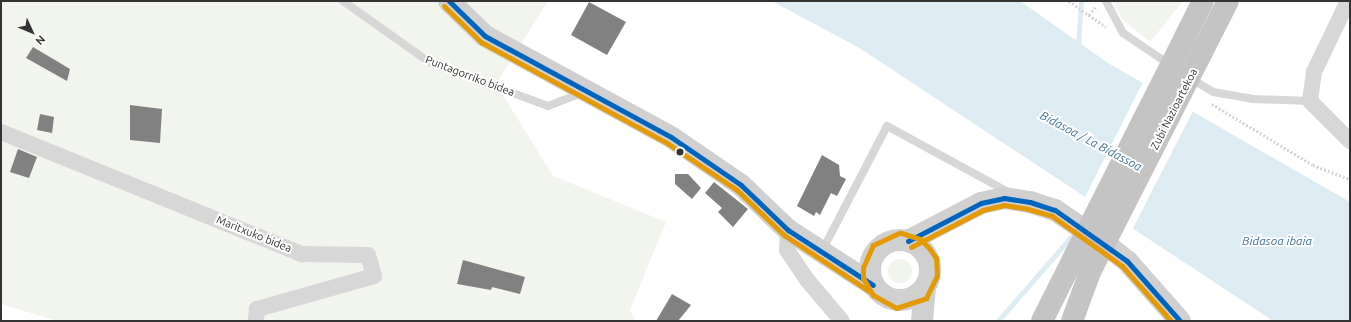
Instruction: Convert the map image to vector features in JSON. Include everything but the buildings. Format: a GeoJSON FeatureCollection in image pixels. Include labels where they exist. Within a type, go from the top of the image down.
{"type":"FeatureCollection","features":[{"type":"Feature","properties":{"kind":"highway","name":"Zubi Nazioartekoa"},"geometry":{"type":"LineString","coordinates":[[1042,321],[1203,1]]}},
{"type":"Feature","properties":{"kind":"highway","name":"Zubi Nazioartekoa"},"geometry":{"type":"LineString","coordinates":[[1072,321],[1090,272],[1228,1]]}},
{"type":"Feature","properties":{"kind":"street"},"geometry":{"type":"LineString","coordinates":[[449,1],[485,36],[671,137],[728,176],[788,230],[874,285],[883,296],[896,301],[914,321]]}},
{"type":"Feature","properties":{"kind":"street"},"geometry":{"type":"LineString","coordinates":[[1348,1],[1314,72],[1310,101],[1350,141]]}},
{"type":"Feature","properties":{"kind":"street","name":"Maritxuko bidea"},"geometry":{"type":"LineString","coordinates":[[1,132],[302,254],[368,255],[374,276],[257,309],[256,321]]}},
{"type":"Feature","properties":{"kind":"street"},"geometry":{"type":"LineString","coordinates":[[908,241],[958,217],[981,203],[1004,198],[1025,201],[1055,210],[1109,247],[1143,279],[1175,319]]}},
{"type":"Feature","properties":{"kind":"street"},"geometry":{"type":"LineString","coordinates":[[929,260],[958,217]]}},
{"type":"Feature","properties":{"kind":"street"},"geometry":{"type":"LineString","coordinates":[[788,230],[787,250],[808,282],[842,321]]}},
{"type":"Feature","properties":{"kind":"street"},"geometry":{"type":"LineString","coordinates":[[824,252],[878,250],[892,241],[908,241],[917,245],[929,260],[930,275],[925,288],[922,321]]}},
{"type":"Feature","properties":{"kind":"street"},"geometry":{"type":"LineString","coordinates":[[874,285],[870,267],[878,250]]}},
{"type":"Feature","properties":{"kind":"street"},"geometry":{"type":"LineString","coordinates":[[896,301],[916,297],[925,288]]}},
{"type":"Feature","properties":{"kind":"lane","name":"Puntagorriko bidea"},"geometry":{"type":"LineString","coordinates":[[343,1],[429,62],[548,106],[586,91]]}},
{"type":"Feature","properties":{"kind":"lane"},"geometry":{"type":"LineString","coordinates":[[1106,1],[1123,33],[1213,92],[1253,99],[1310,101]]}},
{"type":"Feature","properties":{"kind":"lane"},"geometry":{"type":"LineString","coordinates":[[824,252],[887,126],[1025,201]]}},
{"type":"Feature","properties":{"kind":"path"},"geometry":{"type":"LineString","coordinates":[[1069,1],[1089,15]]}},
{"type":"Feature","properties":{"kind":"shaded area"},"geometry":{"type":"Polygon","coordinates":[[[1,1],[548,1],[496,84],[553,176],[666,222],[630,310],[635,321],[58,321],[1,304],[1,1]]]}},
{"type":"Feature","properties":{"kind":"shaded area"},"geometry":{"type":"Polygon","coordinates":[[[1112,1],[1183,1],[1150,42],[1122,19],[1112,1]]]}},
{"type":"Feature","properties":{"kind":"shaded area"},"geometry":{"type":"Polygon","coordinates":[[[900,259],[908,263],[912,271],[908,279],[900,283],[892,279],[888,271],[892,263],[900,259]]]}},
{"type":"Feature","properties":{"kind":"water","name":"Bidasoa ibaia"},"geometry":{"type":"Polygon","coordinates":[[[772,1],[1020,1],[1108,63],[1350,202],[1350,321],[1273,321],[861,49],[772,1]]]}},
{"type":"Feature","properties":{"kind":"pier"},"geometry":{"type":"Polygon","coordinates":[[[1143,82],[1193,111],[1131,232],[1083,201],[1143,82]]]}},
{"type":"Feature","properties":{"kind":"waterway"},"geometry":{"type":"LineString","coordinates":[[1078,47],[1081,1]]}},
{"type":"Feature","properties":{"kind":"waterway"},"geometry":{"type":"LineString","coordinates":[[998,321],[1071,237]]}},
{"type":"Feature","properties":{"kind":"transit line"},"geometry":{"type":"LineString","coordinates":[[449,1],[485,36],[671,137],[741,185],[788,230],[873,285]]}},
{"type":"Feature","properties":{"kind":"transit line"},"geometry":{"type":"LineString","coordinates":[[444,6],[481,42],[667,143],[737,190],[784,235],[869,291]]}},
{"type":"Feature","properties":{"kind":"transit line"},"geometry":{"type":"LineString","coordinates":[[908,241],[981,203],[1004,198],[1030,202],[1055,210],[1127,261],[1180,321]]}},
{"type":"Feature","properties":{"kind":"transit line"},"geometry":{"type":"LineString","coordinates":[[911,247],[983,210],[1004,205],[1028,209],[1052,216],[1122,266],[1171,321]]}},
{"type":"Feature","properties":{"kind":"transit line"},"geometry":{"type":"LineString","coordinates":[[899,233],[873,245],[863,267],[863,278],[873,295],[896,308],[926,298],[937,275],[936,258],[929,248],[920,239],[901,233]]}},
{"type":"Feature","properties":{"kind":"water label","name":"Bidasoa / La Bidassoa"},"geometry":{"type":"Point","coordinates":[1091,141]}}]}
